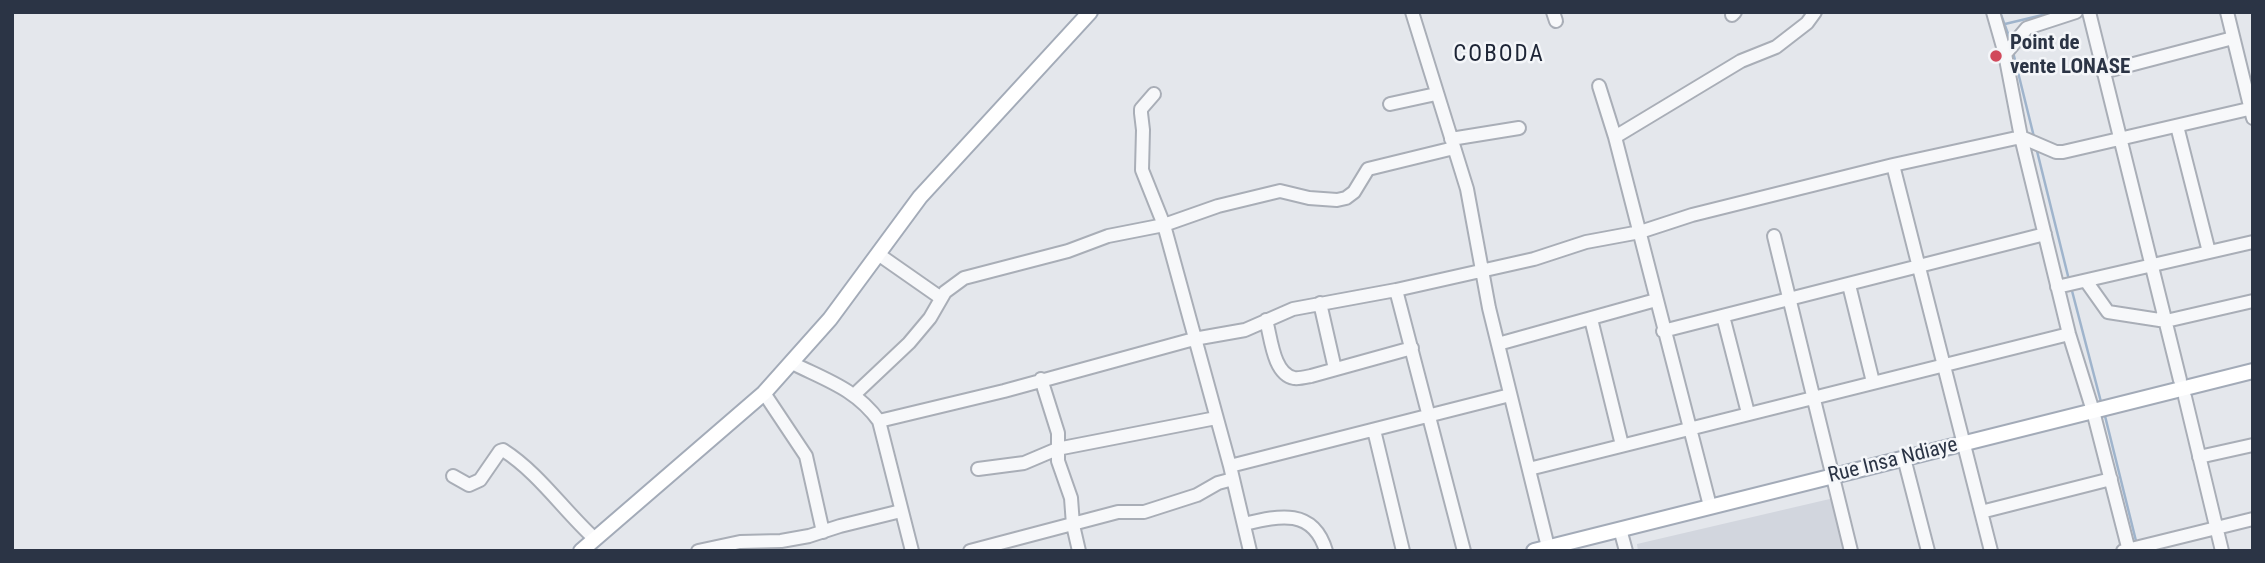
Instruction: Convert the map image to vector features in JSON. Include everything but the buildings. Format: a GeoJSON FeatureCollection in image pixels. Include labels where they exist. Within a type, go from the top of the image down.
{"type":"FeatureCollection","features":[{"type":"Feature","properties":{"kind":"main road"},"geometry":{"type":"LineString","coordinates":[[581,551],[764,393],[830,319],[920,197],[1090,12]]}},
{"type":"Feature","properties":{"kind":"main road","name":"Rue Insa Ndiaye"},"geometry":{"type":"LineString","coordinates":[[1541,549],[2253,371]]}},
{"type":"Feature","properties":{"kind":"street"},"geometry":{"type":"LineString","coordinates":[[1412,12],[1470,204],[1481,271],[1530,469],[1541,549]]}},
{"type":"Feature","properties":{"kind":"street"},"geometry":{"type":"LineString","coordinates":[[1615,137],[1741,61],[1776,47],[1808,23],[1815,12]]}},
{"type":"Feature","properties":{"kind":"street"},"geometry":{"type":"LineString","coordinates":[[1993,12],[2005,54],[2021,137],[2057,287],[2094,411],[2127,550],[2253,519]]}},
{"type":"Feature","properties":{"kind":"street"},"geometry":{"type":"LineString","coordinates":[[2005,54],[2027,28],[2076,12]]}},
{"type":"Feature","properties":{"kind":"street"},"geometry":{"type":"LineString","coordinates":[[2089,12],[2180,380]]}},
{"type":"Feature","properties":{"kind":"street"},"geometry":{"type":"LineString","coordinates":[[879,421],[1194,339],[1245,330],[1293,309],[1396,290],[1534,259],[1586,242],[1640,232],[1692,215],[1894,165],[2021,137],[2056,152],[2063,152],[2119,138],[2252,112],[2227,12]]}},
{"type":"Feature","properties":{"kind":"street"},"geometry":{"type":"LineString","coordinates":[[2103,72],[2233,38]]}},
{"type":"Feature","properties":{"kind":"street"},"geometry":{"type":"LineString","coordinates":[[1599,86],[1615,137],[1710,506]]}},
{"type":"Feature","properties":{"kind":"street"},"geometry":{"type":"LineString","coordinates":[[1154,94],[1142,109],[1141,163],[1164,225],[1232,472],[1250,551]]}},
{"type":"Feature","properties":{"kind":"street"},"geometry":{"type":"LineString","coordinates":[[1390,104],[1436,94]]}},
{"type":"Feature","properties":{"kind":"street"},"geometry":{"type":"LineString","coordinates":[[2177,126],[2209,252]]}},
{"type":"Feature","properties":{"kind":"street"},"geometry":{"type":"LineString","coordinates":[[855,394],[909,343],[930,318],[950,287],[964,278],[1068,251],[1108,236],[1164,225],[1218,206],[1280,191],[1309,198],[1346,198],[1354,192],[1368,169],[1452,143],[1519,128]]}},
{"type":"Feature","properties":{"kind":"street"},"geometry":{"type":"LineString","coordinates":[[1894,165],[1991,551]]}},
{"type":"Feature","properties":{"kind":"street"},"geometry":{"type":"LineString","coordinates":[[1663,331],[2045,234]]}},
{"type":"Feature","properties":{"kind":"street"},"geometry":{"type":"LineString","coordinates":[[1774,236],[1851,551]]}},
{"type":"Feature","properties":{"kind":"street"},"geometry":{"type":"LineString","coordinates":[[2057,287],[2253,242]]}},
{"type":"Feature","properties":{"kind":"street"},"geometry":{"type":"LineString","coordinates":[[878,254],[941,298]]}},
{"type":"Feature","properties":{"kind":"street"},"geometry":{"type":"LineString","coordinates":[[2086,281],[2108,312],[2166,321],[2253,301]]}},
{"type":"Feature","properties":{"kind":"street"},"geometry":{"type":"LineString","coordinates":[[1849,285],[1872,382]]}},
{"type":"Feature","properties":{"kind":"street"},"geometry":{"type":"LineString","coordinates":[[1396,290],[1464,551]]}},
{"type":"Feature","properties":{"kind":"street"},"geometry":{"type":"LineString","coordinates":[[1498,344],[1656,300]]}},
{"type":"Feature","properties":{"kind":"street"},"geometry":{"type":"LineString","coordinates":[[1320,303],[1335,369]]}},
{"type":"Feature","properties":{"kind":"street"},"geometry":{"type":"LineString","coordinates":[[1723,316],[1748,413]]}},
{"type":"Feature","properties":{"kind":"street"},"geometry":{"type":"LineString","coordinates":[[1591,319],[1622,445]]}},
{"type":"Feature","properties":{"kind":"street"},"geometry":{"type":"LineString","coordinates":[[1266,320],[1278,367],[1294,378],[1311,376],[1412,348]]}},
{"type":"Feature","properties":{"kind":"street"},"geometry":{"type":"LineString","coordinates":[[1530,469],[2069,334]]}},
{"type":"Feature","properties":{"kind":"street"},"geometry":{"type":"LineString","coordinates":[[792,363],[855,394],[867,404],[879,421],[912,551]]}},
{"type":"Feature","properties":{"kind":"street"},"geometry":{"type":"LineString","coordinates":[[1041,380],[1058,433],[1057,449],[1062,476],[1071,498],[1079,551]]}},
{"type":"Feature","properties":{"kind":"street"},"geometry":{"type":"LineString","coordinates":[[764,393],[806,456],[823,532]]}},
{"type":"Feature","properties":{"kind":"street"},"geometry":{"type":"LineString","coordinates":[[970,551],[1118,512],[1144,512],[1198,495],[1232,472],[1374,430],[1510,395]]}},
{"type":"Feature","properties":{"kind":"street"},"geometry":{"type":"LineString","coordinates":[[2185,397],[2222,551]]}},
{"type":"Feature","properties":{"kind":"street"},"geometry":{"type":"LineString","coordinates":[[978,469],[1024,463],[1057,449],[1216,418]]}},
{"type":"Feature","properties":{"kind":"street"},"geometry":{"type":"LineString","coordinates":[[1374,430],[1403,551]]}},
{"type":"Feature","properties":{"kind":"street"},"geometry":{"type":"LineString","coordinates":[[2199,457],[2253,444]]}},
{"type":"Feature","properties":{"kind":"street"},"geometry":{"type":"LineString","coordinates":[[453,476],[469,485],[476,483],[503,450],[541,482],[596,539]]}},
{"type":"Feature","properties":{"kind":"street"},"geometry":{"type":"LineString","coordinates":[[1904,458],[1928,551]]}},
{"type":"Feature","properties":{"kind":"street"},"geometry":{"type":"LineString","coordinates":[[1981,512],[2111,479]]}},
{"type":"Feature","properties":{"kind":"street"},"geometry":{"type":"LineString","coordinates":[[698,551],[740,542],[781,541],[901,510]]}},
{"type":"Feature","properties":{"kind":"street"},"geometry":{"type":"LineString","coordinates":[[1244,524],[1273,517],[1294,517],[1317,531],[1326,551]]}},
{"type":"Feature","properties":{"kind":"street"},"geometry":{"type":"LineString","coordinates":[[1620,529],[1626,551]]}},
{"type":"Feature","properties":{"kind":"shaded area"},"geometry":{"type":"Polygon","coordinates":[[[1834,498],[1847,551],[1638,551],[1637,544],[1834,498]]]}},
{"type":"Feature","properties":{"kind":"waterway"},"geometry":{"type":"LineString","coordinates":[[2000,12],[2011,42]]}},
{"type":"Feature","properties":{"kind":"waterway"},"geometry":{"type":"LineString","coordinates":[[2005,24],[2055,12]]}},
{"type":"Feature","properties":{"kind":"waterway"},"geometry":{"type":"LineString","coordinates":[[2013,52],[2034,137]]}},
{"type":"Feature","properties":{"kind":"waterway"},"geometry":{"type":"LineString","coordinates":[[2036,147],[2069,280]]}},
{"type":"Feature","properties":{"kind":"waterway"},"geometry":{"type":"LineString","coordinates":[[2071,287],[2101,402]]}},
{"type":"Feature","properties":{"kind":"waterway"},"geometry":{"type":"LineString","coordinates":[[2104,412],[2137,545]]}},
{"type":"Feature","properties":{"kind":"place","name":"Point de vente LONASE"},"geometry":{"type":"Point","coordinates":[1996,56]}},
{"type":"Feature","properties":{"kind":"district","name":"COBODA"},"geometry":{"type":"Point","coordinates":[1499,55]}}]}
